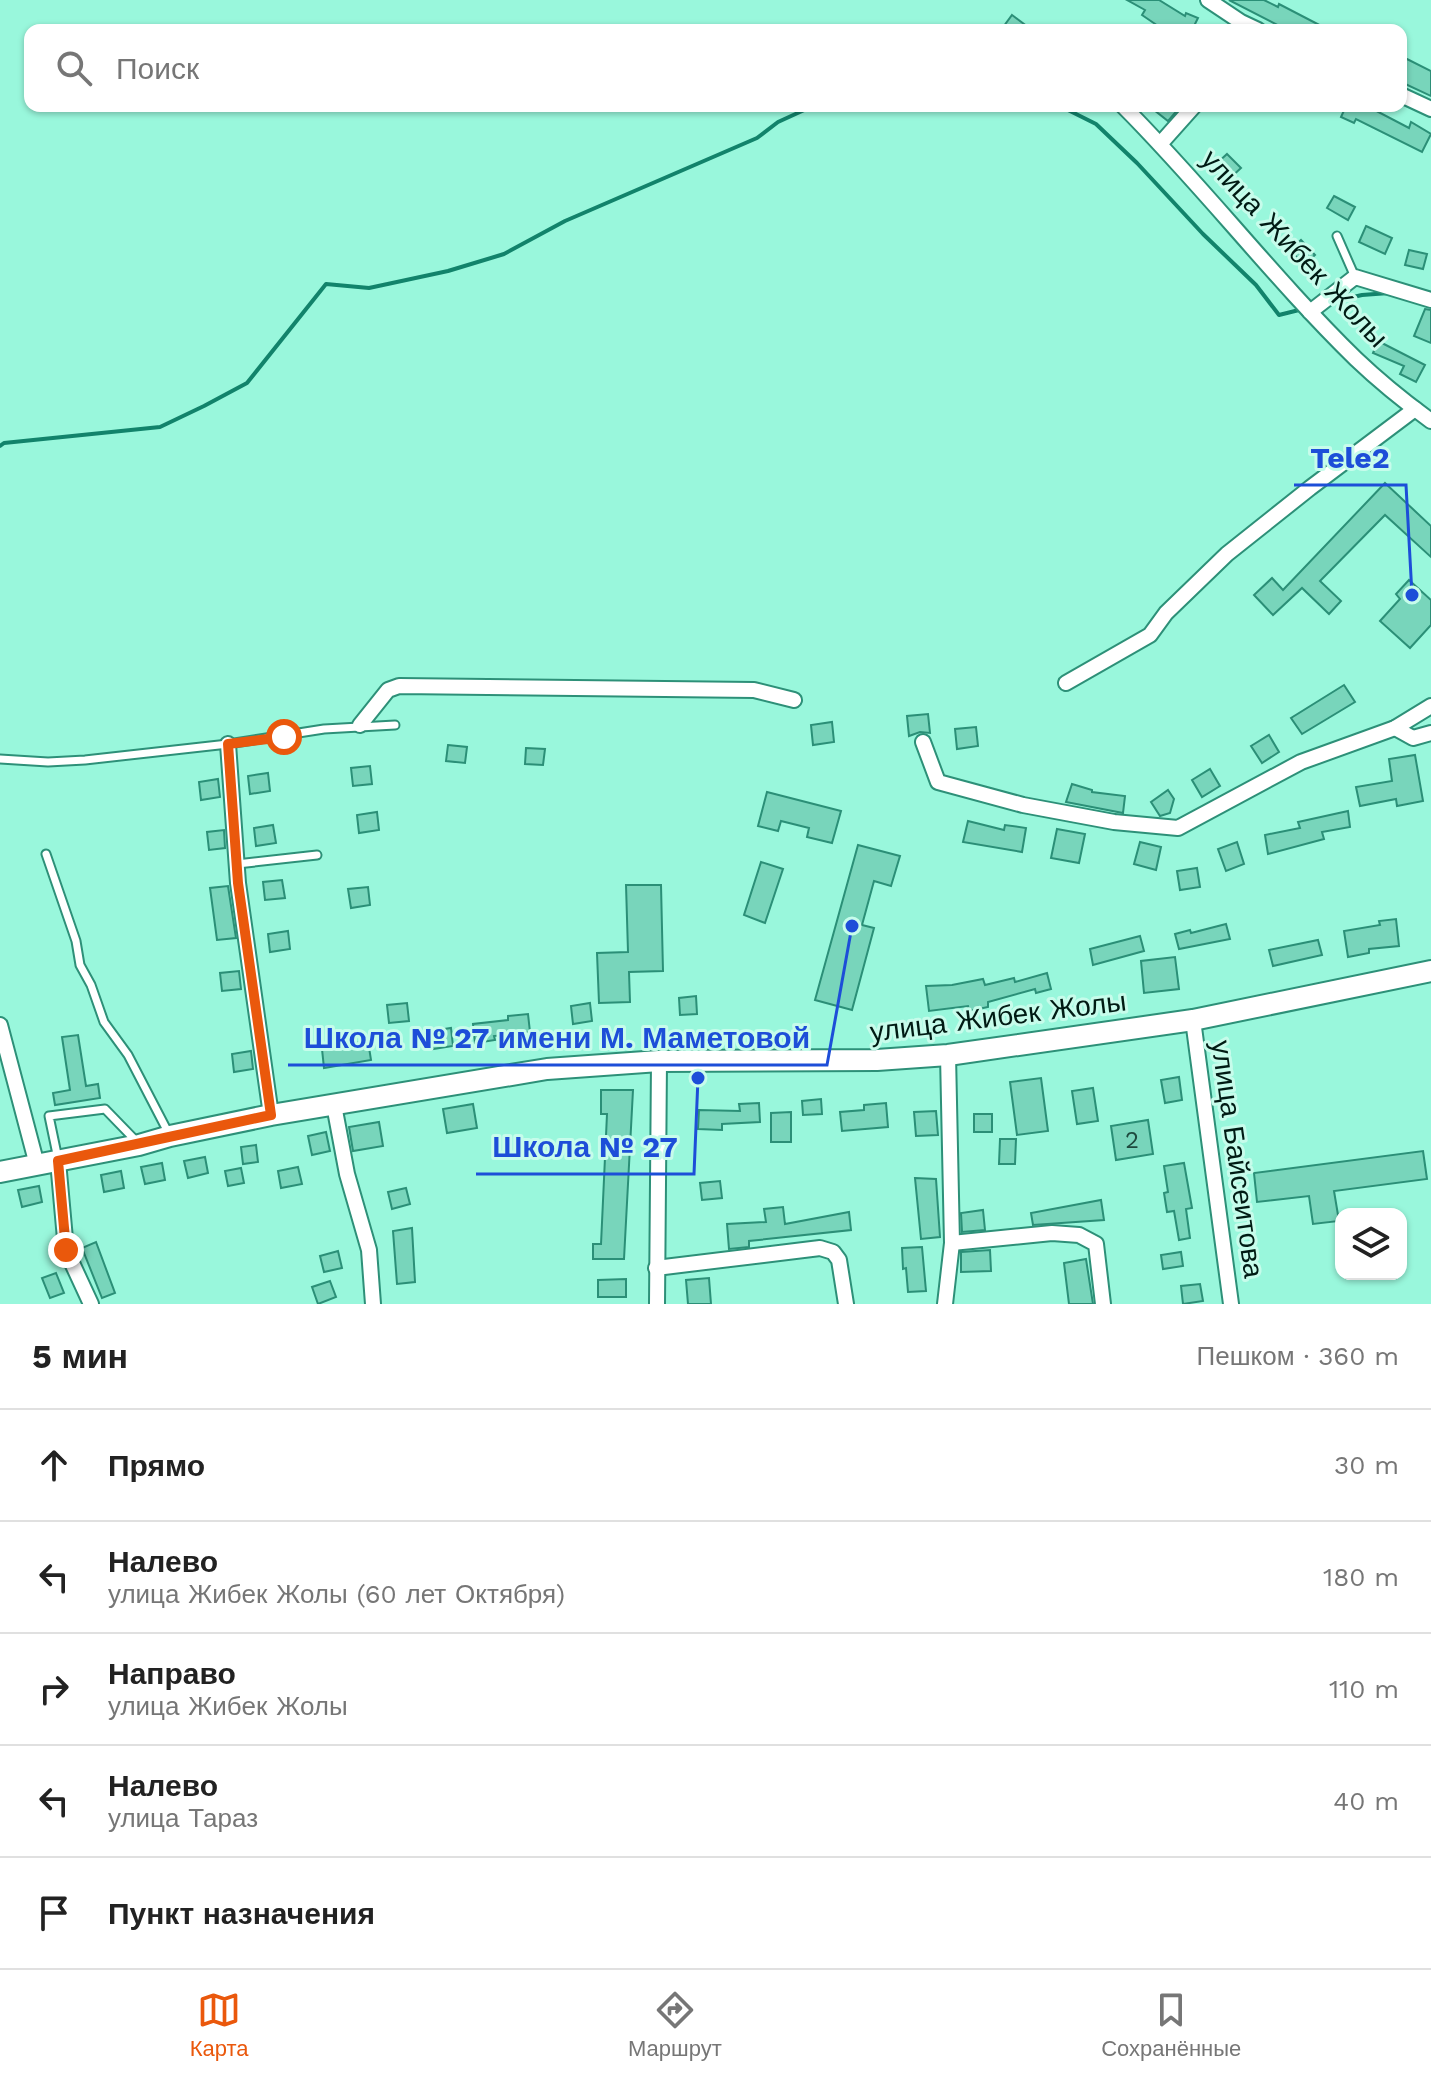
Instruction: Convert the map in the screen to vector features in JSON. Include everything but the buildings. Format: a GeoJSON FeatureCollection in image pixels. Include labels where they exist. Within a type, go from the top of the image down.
{"type":"FeatureCollection","features":[{"type":"Feature","properties":{"kind":"main road","name":"улица Жибек Жолы"},"geometry":{"type":"LineString","coordinates":[[0,1172],[271,1115],[547,1069],[659,1061],[877,1060],[948,1055],[1193,1020],[1431,971]]}},
{"type":"Feature","properties":{"kind":"street"},"geometry":{"type":"LineString","coordinates":[[1208,0],[1237,24]]}},
{"type":"Feature","properties":{"kind":"street"},"geometry":{"type":"LineString","coordinates":[[1407,98],[1431,109]]}},
{"type":"Feature","properties":{"kind":"street","name":"улица Жибек Жолы"},"geometry":{"type":"LineString","coordinates":[[1129,112],[1161,143],[1310,312],[1357,360],[1431,421]]}},
{"type":"Feature","properties":{"kind":"street"},"geometry":{"type":"LineString","coordinates":[[1161,143],[1189,112]]}},
{"type":"Feature","properties":{"kind":"street"},"geometry":{"type":"LineString","coordinates":[[1310,312],[1355,277],[1431,300]]}},
{"type":"Feature","properties":{"kind":"street"},"geometry":{"type":"LineString","coordinates":[[1066,683],[1150,635],[1166,613],[1227,554],[1415,409]]}},
{"type":"Feature","properties":{"kind":"street"},"geometry":{"type":"LineString","coordinates":[[360,725],[388,690],[399,686],[754,690],[794,700]]}},
{"type":"Feature","properties":{"kind":"street"},"geometry":{"type":"LineString","coordinates":[[923,742],[938,782],[1023,805],[1114,822],[1178,828],[1301,762],[1395,728],[1431,706]]}},
{"type":"Feature","properties":{"kind":"street"},"geometry":{"type":"LineString","coordinates":[[1395,728],[1413,738],[1431,733]]}},
{"type":"Feature","properties":{"kind":"street"},"geometry":{"type":"LineString","coordinates":[[228,744],[237,864],[271,1115]]}},
{"type":"Feature","properties":{"kind":"street","name":"улица Байсеитова"},"geometry":{"type":"LineString","coordinates":[[1193,1020],[1231,1304]]}},
{"type":"Feature","properties":{"kind":"street"},"geometry":{"type":"LineString","coordinates":[[0,1025],[37,1165]]}},
{"type":"Feature","properties":{"kind":"street"},"geometry":{"type":"LineString","coordinates":[[945,1304],[952,1243],[948,1055]]}},
{"type":"Feature","properties":{"kind":"street"},"geometry":{"type":"LineString","coordinates":[[657,1304],[659,1061]]}},
{"type":"Feature","properties":{"kind":"street"},"geometry":{"type":"LineString","coordinates":[[334,1105],[347,1174],[369,1250],[373,1304]]}},
{"type":"Feature","properties":{"kind":"street"},"geometry":{"type":"LineString","coordinates":[[58,1161],[66,1250],[91,1304]]}},
{"type":"Feature","properties":{"kind":"street"},"geometry":{"type":"LineString","coordinates":[[952,1243],[1052,1233],[1079,1235],[1096,1244],[1103,1304]]}},
{"type":"Feature","properties":{"kind":"street"},"geometry":{"type":"LineString","coordinates":[[656,1268],[820,1248],[833,1252],[839,1260],[846,1304]]}},
{"type":"Feature","properties":{"kind":"lane"},"geometry":{"type":"LineString","coordinates":[[1337,236],[1355,277]]}},
{"type":"Feature","properties":{"kind":"lane"},"geometry":{"type":"LineString","coordinates":[[0,759],[48,762],[85,760],[360,725],[395,725]]}},
{"type":"Feature","properties":{"kind":"lane"},"geometry":{"type":"LineString","coordinates":[[46,854],[76,941],[80,965],[104,1022],[128,1055],[170,1136]]}},
{"type":"Feature","properties":{"kind":"lane"},"geometry":{"type":"LineString","coordinates":[[237,864],[317,855]]}},
{"type":"Feature","properties":{"kind":"lane"},"geometry":{"type":"LineString","coordinates":[[58,1161],[49,1116],[105,1109],[139,1145]]}},
{"type":"Feature","properties":{"kind":"waterway"},"geometry":{"type":"LineString","coordinates":[[0,446],[4,443],[160,427],[247,383],[326,284],[369,288],[448,271],[504,254],[565,221],[757,138],[778,122],[800,112]]}},
{"type":"Feature","properties":{"kind":"waterway"},"geometry":{"type":"LineString","coordinates":[[1072,112],[1096,124],[1137,163],[1256,285],[1279,315],[1303,309]]}},
{"type":"Feature","properties":{"kind":"waterway"},"geometry":{"type":"LineString","coordinates":[[1331,302],[1389,293]]}},
{"type":"Feature","properties":{"kind":"place","name":"Tele2"},"geometry":{"type":"Point","coordinates":[1412,595]}},
{"type":"Feature","properties":{"kind":"place","name":"Школа № 27 имени М. Маметовой"},"geometry":{"type":"Point","coordinates":[852,926]}},
{"type":"Feature","properties":{"kind":"place","name":"Школа № 27"},"geometry":{"type":"Point","coordinates":[698,1078]}},
{"type":"Feature","properties":{"kind":"route"},"geometry":{"type":"LineString","coordinates":[[66,1250],[58,1161],[271,1115],[238,883],[228,744],[284,737]]}}]}
